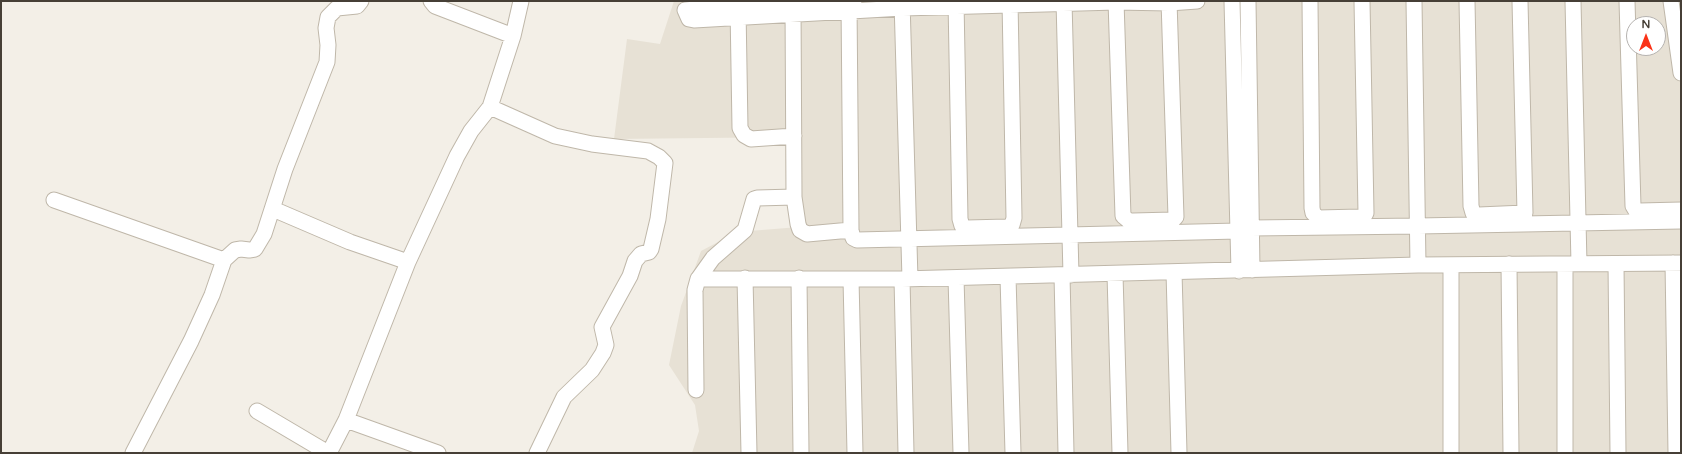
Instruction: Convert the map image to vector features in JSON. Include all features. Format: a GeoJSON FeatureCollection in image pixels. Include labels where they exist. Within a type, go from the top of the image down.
{"type":"FeatureCollection","features":[{"type":"Feature","properties":{"kind":"street"},"geometry":{"type":"LineString","coordinates":[[133,453],[191,341],[212,295],[224,260],[235,250],[255,249],[264,234],[285,170],[327,62],[328,44],[326,28],[328,17],[337,8],[357,6],[361,1]]}},
{"type":"Feature","properties":{"kind":"street"},"geometry":{"type":"LineString","coordinates":[[431,1],[435,6],[513,36]]}},
{"type":"Feature","properties":{"kind":"street"},"geometry":{"type":"LineString","coordinates":[[257,411],[328,453],[346,420],[408,262],[457,156],[471,131],[490,107],[513,36],[521,1]]}},
{"type":"Feature","properties":{"kind":"street"},"geometry":{"type":"LineString","coordinates":[[685,5],[687,16],[689,19],[694,20],[738,8],[850,4],[1197,1]]}},
{"type":"Feature","properties":{"kind":"street"},"geometry":{"type":"LineString","coordinates":[[1232,1],[1246,270]]}},
{"type":"Feature","properties":{"kind":"street"},"geometry":{"type":"LineString","coordinates":[[1245,229],[1248,1]]}},
{"type":"Feature","properties":{"kind":"street"},"geometry":{"type":"LineString","coordinates":[[1310,1],[1312,208],[1313,213],[1318,218],[1360,217],[1366,213],[1362,1]]}},
{"type":"Feature","properties":{"kind":"street"},"geometry":{"type":"LineString","coordinates":[[1414,1],[1418,265]]}},
{"type":"Feature","properties":{"kind":"street"},"geometry":{"type":"LineString","coordinates":[[1467,1],[1471,210],[1473,213],[1480,215],[1578,222],[1681,221]]}},
{"type":"Feature","properties":{"kind":"street"},"geometry":{"type":"LineString","coordinates":[[1520,1],[1525,218]]}},
{"type":"Feature","properties":{"kind":"street"},"geometry":{"type":"LineString","coordinates":[[1565,453],[1572,264],[1578,222],[1573,1]]}},
{"type":"Feature","properties":{"kind":"street"},"geometry":{"type":"LineString","coordinates":[[1627,1],[1633,206],[1636,211],[1681,210]]}},
{"type":"Feature","properties":{"kind":"street"},"geometry":{"type":"LineString","coordinates":[[1671,1],[1681,73]]}},
{"type":"Feature","properties":{"kind":"street"},"geometry":{"type":"LineString","coordinates":[[1064,2],[1070,236],[1067,275],[1066,453]]}},
{"type":"Feature","properties":{"kind":"street"},"geometry":{"type":"LineString","coordinates":[[1116,2],[1123,216],[1129,221],[1133,221],[1174,220],[1176,217],[1169,2]]}},
{"type":"Feature","properties":{"kind":"street"},"geometry":{"type":"LineString","coordinates":[[956,4],[960,219],[962,226],[967,228],[1007,227],[1012,225],[1014,218],[1010,3]]}},
{"type":"Feature","properties":{"kind":"street"},"geometry":{"type":"LineString","coordinates":[[850,4],[851,230],[853,238],[857,240],[1070,236],[1245,229],[1418,226],[1525,218]]}},
{"type":"Feature","properties":{"kind":"street"},"geometry":{"type":"LineString","coordinates":[[903,4],[909,239],[906,279],[906,453]]}},
{"type":"Feature","properties":{"kind":"street"},"geometry":{"type":"LineString","coordinates":[[793,6],[794,197],[798,224],[800,230],[807,234],[851,230]]}},
{"type":"Feature","properties":{"kind":"street"},"geometry":{"type":"LineString","coordinates":[[738,8],[740,128],[744,135],[751,139],[794,136]]}},
{"type":"Feature","properties":{"kind":"street"},"geometry":{"type":"LineString","coordinates":[[490,107],[555,136],[592,144],[648,151],[659,157],[665,163],[658,219],[651,249],[649,252],[641,254],[635,261],[626,282],[602,327],[606,346],[603,353],[592,370],[564,397],[538,453]]}},
{"type":"Feature","properties":{"kind":"street"},"geometry":{"type":"LineString","coordinates":[[696,390],[695,290],[698,279],[713,258],[745,230],[754,199],[794,197]]}},
{"type":"Feature","properties":{"kind":"street"},"geometry":{"type":"LineString","coordinates":[[54,200],[224,260]]}},
{"type":"Feature","properties":{"kind":"street"},"geometry":{"type":"LineString","coordinates":[[273,209],[350,242],[408,262]]}},
{"type":"Feature","properties":{"kind":"street"},"geometry":{"type":"LineString","coordinates":[[698,279],[906,279],[1418,265],[1677,263],[1676,453]]}},
{"type":"Feature","properties":{"kind":"street"},"geometry":{"type":"LineString","coordinates":[[1508,264],[1511,453]]}},
{"type":"Feature","properties":{"kind":"street"},"geometry":{"type":"LineString","coordinates":[[1616,264],[1618,453]]}},
{"type":"Feature","properties":{"kind":"street"},"geometry":{"type":"LineString","coordinates":[[1451,265],[1451,453]]}},
{"type":"Feature","properties":{"kind":"street"},"geometry":{"type":"LineString","coordinates":[[1174,272],[1179,453]]}},
{"type":"Feature","properties":{"kind":"street"},"geometry":{"type":"LineString","coordinates":[[1115,274],[1120,453]]}},
{"type":"Feature","properties":{"kind":"street"},"geometry":{"type":"LineString","coordinates":[[1008,276],[1013,453]]}},
{"type":"Feature","properties":{"kind":"street"},"geometry":{"type":"LineString","coordinates":[[745,278],[749,453]]}},
{"type":"Feature","properties":{"kind":"street"},"geometry":{"type":"LineString","coordinates":[[798,278],[801,453]]}},
{"type":"Feature","properties":{"kind":"street"},"geometry":{"type":"LineString","coordinates":[[956,278],[961,453]]}},
{"type":"Feature","properties":{"kind":"street"},"geometry":{"type":"LineString","coordinates":[[851,279],[855,453]]}},
{"type":"Feature","properties":{"kind":"street"},"geometry":{"type":"LineString","coordinates":[[346,420],[438,453]]}},
{"type":"Feature","properties":{"kind":"shaded area"},"geometry":{"type":"Polygon","coordinates":[[[674,1],[1681,1],[1681,453],[692,453],[699,431],[695,405],[669,365],[681,306],[701,251],[737,232],[799,227],[797,137],[614,139],[627,39],[660,44],[674,1]]]}}]}
